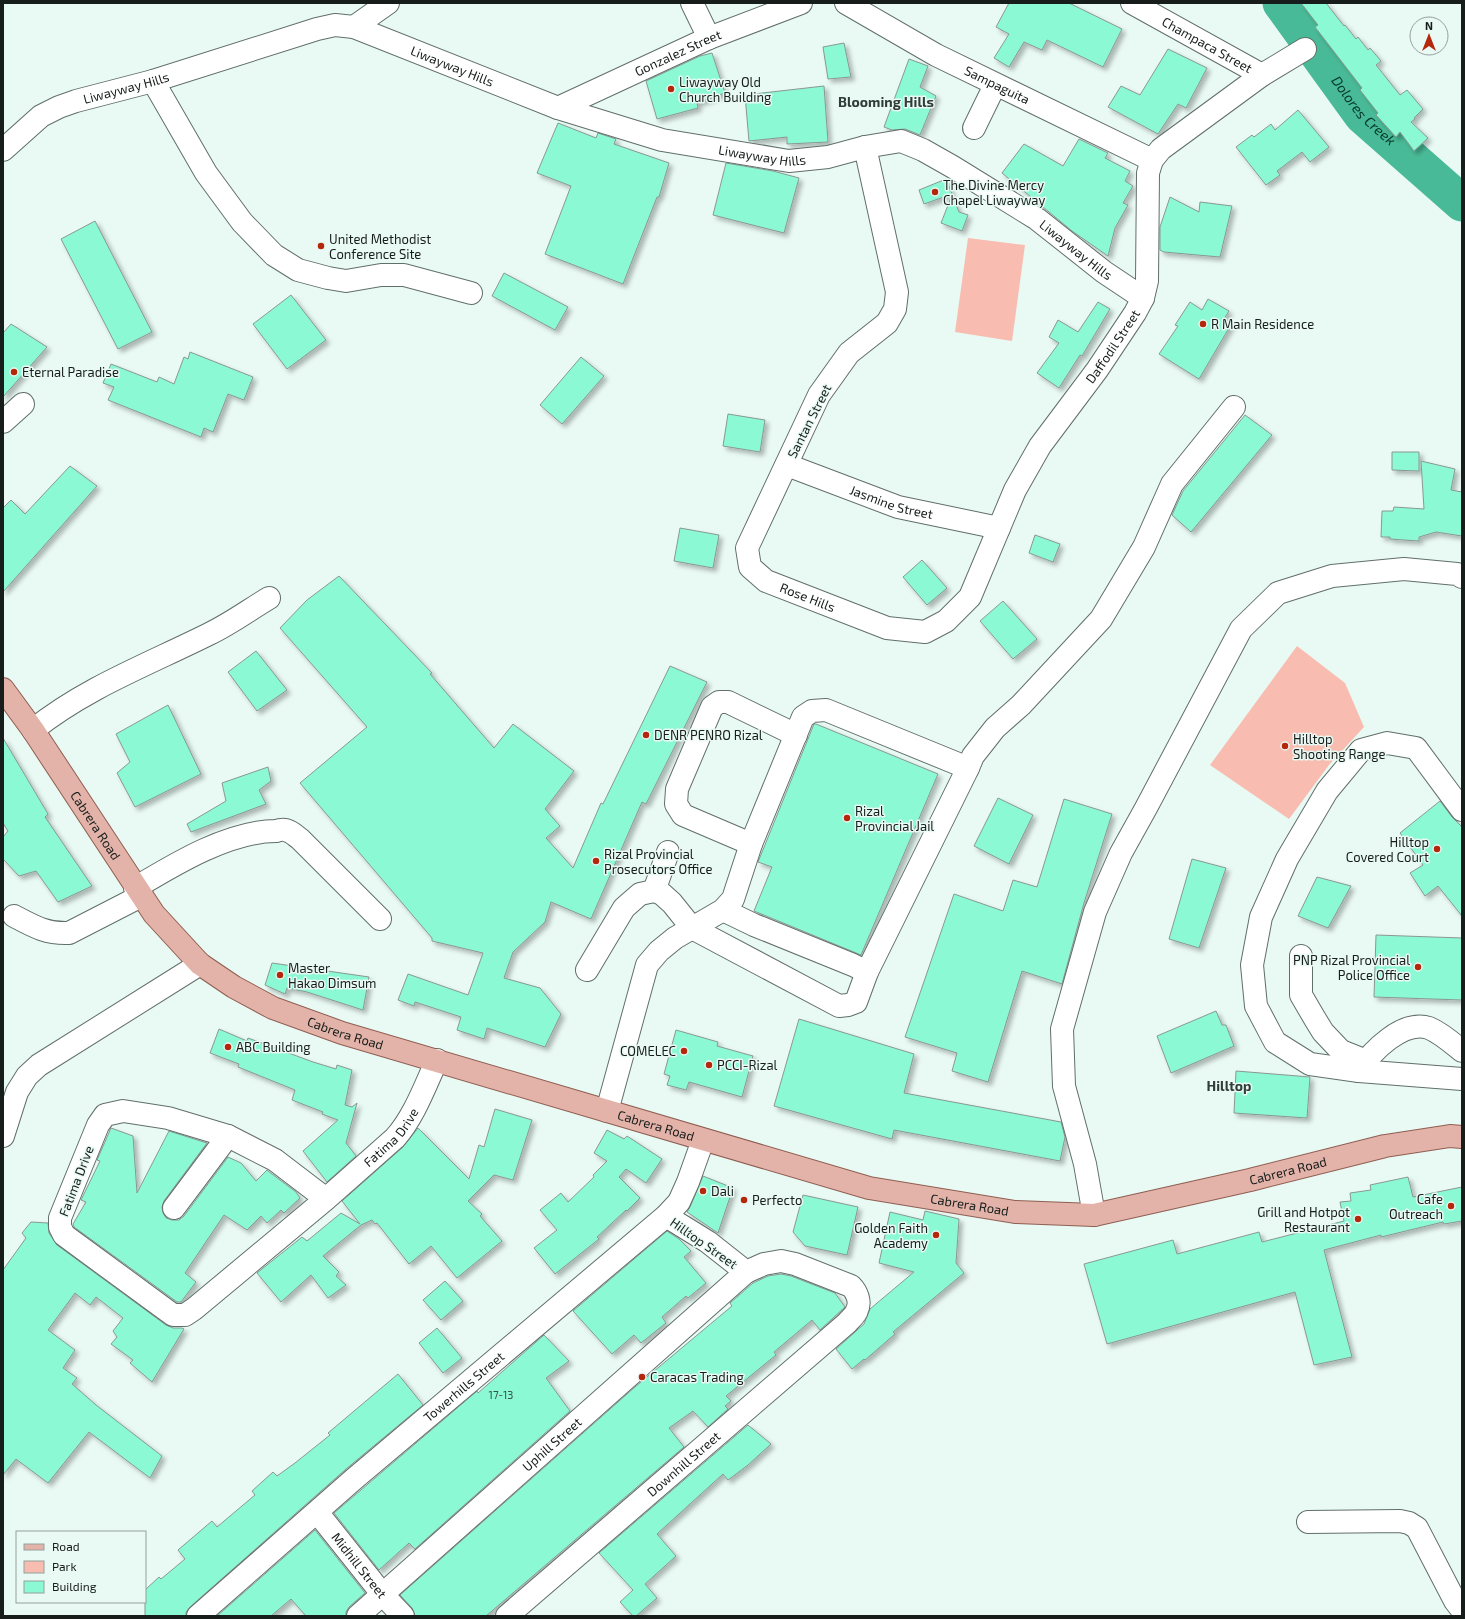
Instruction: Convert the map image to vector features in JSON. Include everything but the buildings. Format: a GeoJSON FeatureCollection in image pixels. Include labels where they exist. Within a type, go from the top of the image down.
{"type":"FeatureCollection","features":[{"type":"Feature","properties":{"kind":"main road","name":"Cabrera Road"},"geometry":{"type":"LineString","coordinates":[[3,689],[33,730],[138,892],[154,914],[200,964],[234,987],[273,1008],[342,1033],[869,1188],[1015,1212],[1094,1215],[1250,1180],[1385,1146],[1450,1136],[1462,1137]]}},
{"type":"Feature","properties":{"kind":"street"},"geometry":{"type":"LineString","coordinates":[[354,26],[388,3]]}},
{"type":"Feature","properties":{"kind":"street"},"geometry":{"type":"LineString","coordinates":[[692,3],[709,38]]}},
{"type":"Feature","properties":{"kind":"street","name":"Gonzalez Street"},"geometry":{"type":"LineString","coordinates":[[558,108],[709,38],[801,3]]}},
{"type":"Feature","properties":{"kind":"street","name":"Sampaguita"},"geometry":{"type":"LineString","coordinates":[[846,3],[936,55],[1152,160]]}},
{"type":"Feature","properties":{"kind":"street","name":"Champaca Street"},"geometry":{"type":"LineString","coordinates":[[1132,3],[1262,75]]}},
{"type":"Feature","properties":{"kind":"street","name":"Liwayway Hills"},"geometry":{"type":"LineString","coordinates":[[3,150],[41,116],[59,107],[76,101],[153,82],[335,24],[354,26],[558,108],[662,140],[789,161],[828,157],[865,147],[901,141],[924,150],[1037,219],[1104,272],[1143,298]]}},
{"type":"Feature","properties":{"kind":"street"},"geometry":{"type":"LineString","coordinates":[[1152,160],[1161,149],[1262,75],[1306,49]]}},
{"type":"Feature","properties":{"kind":"street"},"geometry":{"type":"LineString","coordinates":[[153,82],[206,173],[242,222],[274,255],[298,270],[328,278],[346,281],[381,275],[404,275],[471,293]]}},
{"type":"Feature","properties":{"kind":"street"},"geometry":{"type":"LineString","coordinates":[[974,128],[995,84]]}},
{"type":"Feature","properties":{"kind":"street","name":"Santan Street"},"geometry":{"type":"LineString","coordinates":[[747,548],[820,395],[849,353],[887,323],[895,309],[897,292],[865,147]]}},
{"type":"Feature","properties":{"kind":"street","name":"Daffodil Street"},"geometry":{"type":"LineString","coordinates":[[887,628],[925,632],[946,620],[970,597],[1015,490],[1040,446],[1097,370],[1135,313],[1143,298],[1147,282],[1148,173],[1152,160]]}},
{"type":"Feature","properties":{"kind":"street"},"geometry":{"type":"LineString","coordinates":[[3,422],[23,404]]}},
{"type":"Feature","properties":{"kind":"street"},"geometry":{"type":"LineString","coordinates":[[587,970],[624,908],[640,894],[654,891],[662,894],[672,903],[692,928],[839,1006],[856,1002],[867,972],[973,756],[995,728],[1021,705],[1101,619],[1144,547],[1172,484],[1234,407]]}},
{"type":"Feature","properties":{"kind":"street","name":"Jasmine Street"},"geometry":{"type":"LineString","coordinates":[[787,465],[898,507],[999,528]]}},
{"type":"Feature","properties":{"kind":"street","name":"Rose Hills"},"geometry":{"type":"LineString","coordinates":[[747,548],[750,567],[766,581],[887,628]]}},
{"type":"Feature","properties":{"kind":"street"},"geometry":{"type":"LineString","coordinates":[[1094,1215],[1085,1164],[1064,1086],[1062,1029],[1096,912],[1121,853],[1241,629],[1278,593],[1332,576],[1404,569],[1457,574],[1462,577]]}},
{"type":"Feature","properties":{"kind":"street"},"geometry":{"type":"LineString","coordinates":[[33,730],[54,713],[141,665],[210,634],[269,598]]}},
{"type":"Feature","properties":{"kind":"street"},"geometry":{"type":"LineString","coordinates":[[751,844],[683,815],[676,804],[677,789],[712,707],[719,702],[728,702],[796,735]]}},
{"type":"Feature","properties":{"kind":"street"},"geometry":{"type":"LineString","coordinates":[[607,1111],[647,965],[659,951],[674,938],[723,910],[733,899],[751,844],[803,718],[812,711],[826,710],[968,768]]}},
{"type":"Feature","properties":{"kind":"street"},"geometry":{"type":"LineString","coordinates":[[1462,810],[1416,748],[1387,743],[1361,750],[1323,798],[1287,859],[1261,917],[1252,965],[1256,1006],[1275,1042],[1310,1064],[1362,1066],[1462,1079]]}},
{"type":"Feature","properties":{"kind":"street"},"geometry":{"type":"LineString","coordinates":[[14,916],[44,931],[59,934],[69,933],[138,892],[173,865],[196,853],[230,840],[264,831],[288,830],[300,839],[380,918]]}},
{"type":"Feature","properties":{"kind":"street"},"geometry":{"type":"LineString","coordinates":[[654,891],[668,852]]}},
{"type":"Feature","properties":{"kind":"street"},"geometry":{"type":"LineString","coordinates":[[723,910],[754,925],[854,965],[867,972]]}},
{"type":"Feature","properties":{"kind":"street"},"geometry":{"type":"LineString","coordinates":[[1300,956],[1301,996],[1323,1032],[1341,1051],[1362,1066]]}},
{"type":"Feature","properties":{"kind":"street"},"geometry":{"type":"LineString","coordinates":[[3,1136],[18,1092],[27,1076],[39,1065],[200,964]]}},
{"type":"Feature","properties":{"kind":"street"},"geometry":{"type":"LineString","coordinates":[[1362,1066],[1383,1044],[1407,1028],[1427,1027],[1442,1035],[1462,1051]]}},
{"type":"Feature","properties":{"kind":"street","name":"Fatima Drive"},"geometry":{"type":"LineString","coordinates":[[326,1199],[275,1160],[228,1136],[168,1118],[123,1111],[105,1115],[98,1125],[60,1218],[60,1227],[64,1235],[173,1315],[185,1315],[326,1199],[400,1132],[413,1110],[437,1060]]}},
{"type":"Feature","properties":{"kind":"street"},"geometry":{"type":"LineString","coordinates":[[174,1208],[228,1136]]}},
{"type":"Feature","properties":{"kind":"street","name":"Towerhills Street"},"geometry":{"type":"LineString","coordinates":[[198,1616],[378,1458],[666,1216],[679,1202],[703,1140]]}},
{"type":"Feature","properties":{"kind":"street","name":"Hilltop Street"},"geometry":{"type":"LineString","coordinates":[[666,1216],[708,1242],[746,1272],[764,1264],[781,1261],[795,1264],[851,1286],[856,1291],[858,1301],[857,1310]]}},
{"type":"Feature","properties":{"kind":"street","name":"Uphill Street"},"geometry":{"type":"LineString","coordinates":[[358,1616],[746,1272]]}},
{"type":"Feature","properties":{"kind":"street","name":"Downhill Street"},"geometry":{"type":"LineString","coordinates":[[507,1616],[835,1333],[857,1310]]}},
{"type":"Feature","properties":{"kind":"street","name":"Midhill Street"},"geometry":{"type":"LineString","coordinates":[[317,1512],[383,1595],[403,1616]]}},
{"type":"Feature","properties":{"kind":"street"},"geometry":{"type":"LineString","coordinates":[[1308,1522],[1400,1521],[1409,1523],[1417,1528],[1455,1601],[1462,1610]]}},
{"type":"Feature","properties":{"kind":"green space"},"geometry":{"type":"Polygon","coordinates":[[[968,238],[1025,245],[1012,341],[955,332],[968,238]]]}},
{"type":"Feature","properties":{"kind":"green space","name":"Hilltop Shooting Range"},"geometry":{"type":"Polygon","coordinates":[[[1297,646],[1345,683],[1364,727],[1329,765],[1289,819],[1210,765],[1297,646]]]}},
{"type":"Feature","properties":{"kind":"waterway","name":"Dolores Creek"},"geometry":{"type":"LineString","coordinates":[[1281,3],[1362,115],[1462,203]]}},
{"type":"Feature","properties":{"kind":"place","name":"Liwayway Old Church Building"},"geometry":{"type":"Point","coordinates":[671,89]}},
{"type":"Feature","properties":{"kind":"place","name":"The Divine Mercy Chapel Liwayway"},"geometry":{"type":"Point","coordinates":[935,192]}},
{"type":"Feature","properties":{"kind":"place","name":"United Methodist Conference Site"},"geometry":{"type":"Point","coordinates":[321,246]}},
{"type":"Feature","properties":{"kind":"place","name":"R Main Residence"},"geometry":{"type":"Point","coordinates":[1203,324]}},
{"type":"Feature","properties":{"kind":"place","name":"Eternal Paradise"},"geometry":{"type":"Point","coordinates":[14,372]}},
{"type":"Feature","properties":{"kind":"place","name":"DENR PENRO Rizal"},"geometry":{"type":"Point","coordinates":[646,735]}},
{"type":"Feature","properties":{"kind":"place","name":"Hilltop Shooting Range"},"geometry":{"type":"Point","coordinates":[1285,746]}},
{"type":"Feature","properties":{"kind":"place","name":"Rizal Provincial Jail"},"geometry":{"type":"Point","coordinates":[847,818]}},
{"type":"Feature","properties":{"kind":"place","name":"Hilltop Covered Court"},"geometry":{"type":"Point","coordinates":[1437,849]}},
{"type":"Feature","properties":{"kind":"place","name":"Rizal Provincial Prosecutors Office"},"geometry":{"type":"Point","coordinates":[596,861]}},
{"type":"Feature","properties":{"kind":"place","name":"PNP Rizal Provincial Police Office"},"geometry":{"type":"Point","coordinates":[1418,967]}},
{"type":"Feature","properties":{"kind":"place","name":"Master Hakao Dimsum"},"geometry":{"type":"Point","coordinates":[280,975]}},
{"type":"Feature","properties":{"kind":"place","name":"ABC Building"},"geometry":{"type":"Point","coordinates":[228,1047]}},
{"type":"Feature","properties":{"kind":"place","name":"COMELEC"},"geometry":{"type":"Point","coordinates":[684,1051]}},
{"type":"Feature","properties":{"kind":"place","name":"PCCI-Rizal"},"geometry":{"type":"Point","coordinates":[709,1065]}},
{"type":"Feature","properties":{"kind":"place","name":"Dali"},"geometry":{"type":"Point","coordinates":[703,1191]}},
{"type":"Feature","properties":{"kind":"place","name":"Perfecto"},"geometry":{"type":"Point","coordinates":[744,1200]}},
{"type":"Feature","properties":{"kind":"place","name":"Cafe Outreach"},"geometry":{"type":"Point","coordinates":[1451,1206]}},
{"type":"Feature","properties":{"kind":"place","name":"Grill and Hotpot Restaurant"},"geometry":{"type":"Point","coordinates":[1358,1219]}},
{"type":"Feature","properties":{"kind":"place","name":"Golden Faith Academy"},"geometry":{"type":"Point","coordinates":[936,1235]}},
{"type":"Feature","properties":{"kind":"place","name":"Caracas Trading"},"geometry":{"type":"Point","coordinates":[642,1377]}},
{"type":"Feature","properties":{"kind":"district","name":"Blooming Hills"},"geometry":{"type":"Point","coordinates":[886,102]}},
{"type":"Feature","properties":{"kind":"district","name":"Hilltop"},"geometry":{"type":"Point","coordinates":[1229,1086]}}]}
